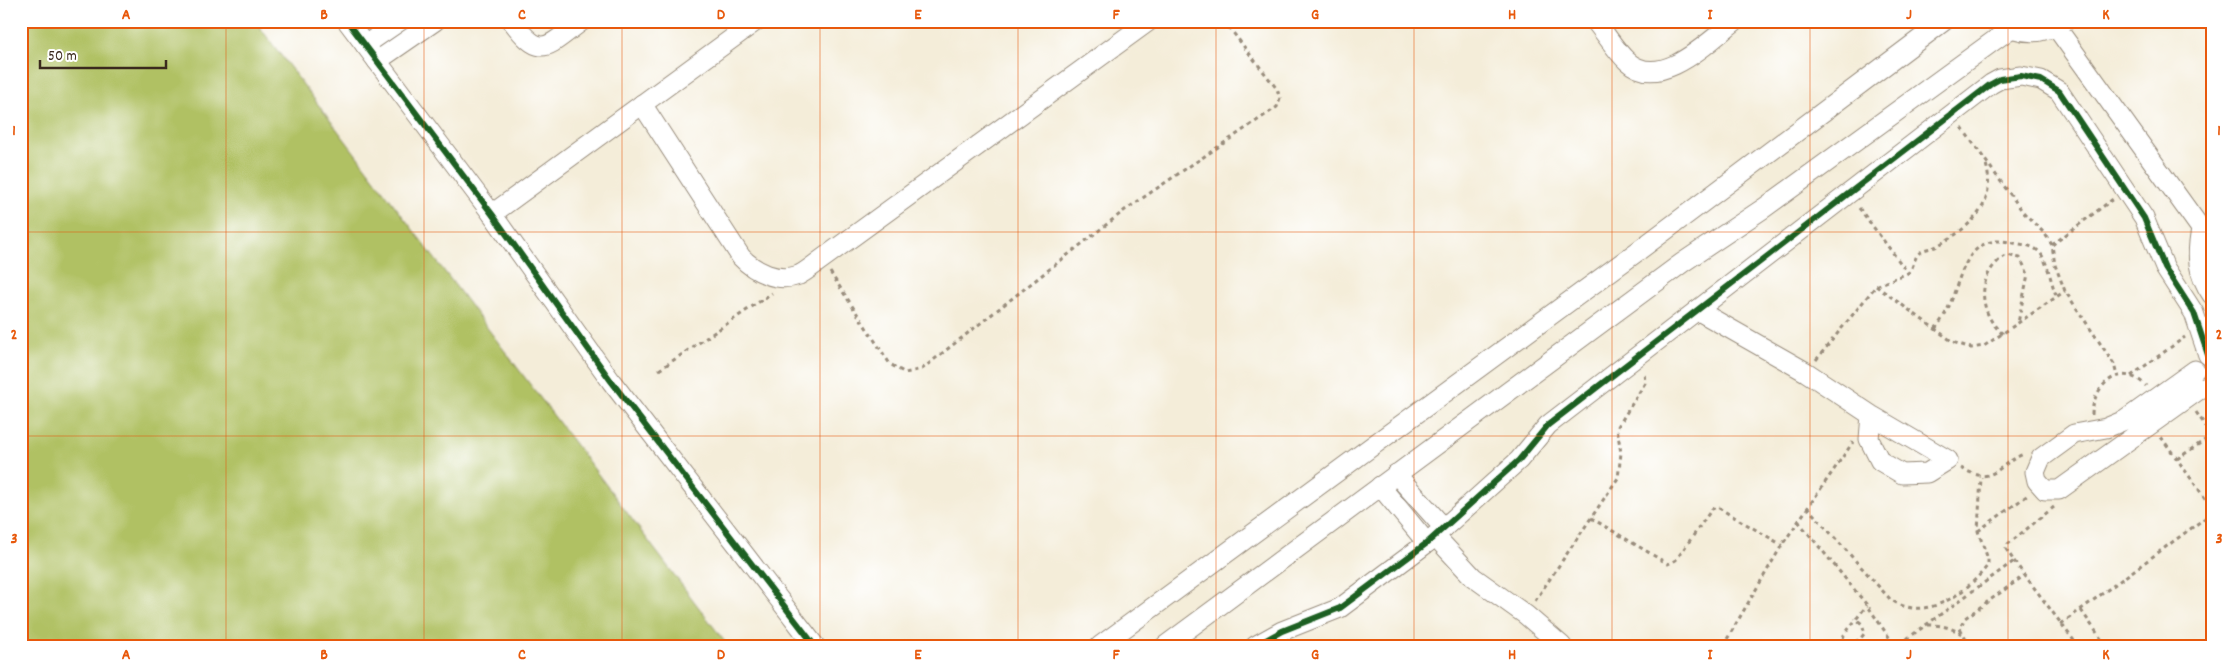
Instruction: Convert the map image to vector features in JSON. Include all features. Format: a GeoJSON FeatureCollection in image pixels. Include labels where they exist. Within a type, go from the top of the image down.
{"type":"FeatureCollection","features":[{"type":"Feature","properties":{"kind":"street"},"geometry":{"type":"LineString","coordinates":[[347,21],[492,214],[611,381],[814,646]]}},
{"type":"Feature","properties":{"kind":"street"},"geometry":{"type":"LineString","coordinates":[[365,45],[400,21]]}},
{"type":"Feature","properties":{"kind":"street"},"geometry":{"type":"LineString","coordinates":[[377,61],[435,21]]}},
{"type":"Feature","properties":{"kind":"street"},"geometry":{"type":"LineString","coordinates":[[512,21],[527,42],[542,46],[550,44],[582,21]]}},
{"type":"Feature","properties":{"kind":"street"},"geometry":{"type":"LineString","coordinates":[[492,214],[756,21]]}},
{"type":"Feature","properties":{"kind":"street"},"geometry":{"type":"LineString","coordinates":[[642,104],[716,221],[748,264],[763,274],[790,277],[799,274],[822,259],[1149,21]]}},
{"type":"Feature","properties":{"kind":"street"},"geometry":{"type":"LineString","coordinates":[[1596,21],[1628,62],[1639,68],[1652,71],[1677,65],[1735,21]]}},
{"type":"Feature","properties":{"kind":"street"},"geometry":{"type":"LineString","coordinates":[[1100,646],[1622,263],[1944,21]]}},
{"type":"Feature","properties":{"kind":"street"},"geometry":{"type":"LineString","coordinates":[[1165,646],[1682,263],[1764,208],[2003,25],[2025,33],[2041,32],[2060,24],[2206,237],[2197,249],[2198,268],[2212,295]]}},
{"type":"Feature","properties":{"kind":"street"},"geometry":{"type":"LineString","coordinates":[[1255,646],[1282,631],[1340,608],[1435,536],[1519,460],[1548,425],[1952,113],[2000,79],[2021,76],[2041,80],[2059,91],[2144,218],[2165,268],[2187,301],[2200,327],[2210,355],[2197,363],[2194,370],[2125,420],[2096,430],[2074,434],[2041,458],[2035,472],[2040,486],[2053,492],[2067,485],[2187,399],[2207,388],[2196,380],[2194,370]]}},
{"type":"Feature","properties":{"kind":"street"},"geometry":{"type":"LineString","coordinates":[[1697,310],[1806,372],[1872,415],[1948,460],[1927,473],[1902,474],[1888,466],[1880,461],[1869,439],[1872,415]]}},
{"type":"Feature","properties":{"kind":"street"},"geometry":{"type":"LineString","coordinates":[[2096,430],[2110,454]]}},
{"type":"Feature","properties":{"kind":"street"},"geometry":{"type":"LineString","coordinates":[[1396,474],[1435,536]]}},
{"type":"Feature","properties":{"kind":"street"},"geometry":{"type":"LineString","coordinates":[[1380,486],[1435,536],[1465,570],[1526,615],[1562,646]]}},
{"type":"Feature","properties":{"kind":"path"},"geometry":{"type":"LineString","coordinates":[[822,259],[890,364],[905,372],[922,369],[1125,210],[1277,107],[1280,98],[1277,90],[1224,21]]}},
{"type":"Feature","properties":{"kind":"path"},"geometry":{"type":"LineString","coordinates":[[1952,113],[2023,212],[2045,234],[2052,246],[2057,274],[2065,292],[2114,364],[2117,376]]}},
{"type":"Feature","properties":{"kind":"path"},"geometry":{"type":"LineString","coordinates":[[1806,372],[1876,286],[1908,273],[1917,255],[1922,251],[1934,248],[1950,238],[1979,214],[1988,198],[1990,180],[1985,161]]}},
{"type":"Feature","properties":{"kind":"path"},"geometry":{"type":"LineString","coordinates":[[2052,246],[2125,190]]}},
{"type":"Feature","properties":{"kind":"path"},"geometry":{"type":"LineString","coordinates":[[1848,194],[1908,273]]}},
{"type":"Feature","properties":{"kind":"path"},"geometry":{"type":"LineString","coordinates":[[1936,329],[1948,310],[1959,275],[1968,259],[1980,247],[1995,240],[2004,239],[2032,246],[2040,252],[2057,297]]}},
{"type":"Feature","properties":{"kind":"path"},"geometry":{"type":"LineString","coordinates":[[2003,334],[1993,326],[1986,314],[1983,301],[1988,276],[1999,259],[2007,255],[2020,258],[2027,268],[2028,274],[2018,323]]}},
{"type":"Feature","properties":{"kind":"path"},"geometry":{"type":"LineString","coordinates":[[1876,286],[1959,345],[1971,348],[1984,346],[2065,292]]}},
{"type":"Feature","properties":{"kind":"path"},"geometry":{"type":"LineString","coordinates":[[659,370],[774,291]]}},
{"type":"Feature","properties":{"kind":"path"},"geometry":{"type":"LineString","coordinates":[[2130,376],[2200,327]]}},
{"type":"Feature","properties":{"kind":"path"},"geometry":{"type":"LineString","coordinates":[[1526,615],[1618,478],[1621,453],[1617,428],[1645,383],[1644,371],[1630,360]]}},
{"type":"Feature","properties":{"kind":"path"},"geometry":{"type":"LineString","coordinates":[[2096,430],[2092,412],[2096,394],[2103,384],[2117,376],[2130,376],[2145,384],[2154,399]]}},
{"type":"Feature","properties":{"kind":"path"},"geometry":{"type":"LineString","coordinates":[[2177,460],[2212,435],[2187,399]]}},
{"type":"Feature","properties":{"kind":"path"},"geometry":{"type":"LineString","coordinates":[[2152,424],[2212,508]]}},
{"type":"Feature","properties":{"kind":"path"},"geometry":{"type":"LineString","coordinates":[[1723,646],[1782,545],[1856,438]]}},
{"type":"Feature","properties":{"kind":"path"},"geometry":{"type":"LineString","coordinates":[[1948,460],[1981,477],[1988,476],[2023,454],[2034,454],[2041,458]]}},
{"type":"Feature","properties":{"kind":"path"},"geometry":{"type":"LineString","coordinates":[[1807,507],[1890,599],[1905,608],[1933,607],[1954,597],[1985,568],[1988,559],[1978,531],[1981,477]]}},
{"type":"Feature","properties":{"kind":"path"},"geometry":{"type":"LineString","coordinates":[[2067,485],[2051,510],[2008,544],[2006,549],[2078,646]]}},
{"type":"Feature","properties":{"kind":"path"},"geometry":{"type":"LineString","coordinates":[[1978,531],[2040,486]]}},
{"type":"Feature","properties":{"kind":"path"},"geometry":{"type":"LineString","coordinates":[[1591,518],[1668,564],[1676,560],[1712,509],[1717,507],[1782,545]]}},
{"type":"Feature","properties":{"kind":"path"},"geometry":{"type":"LineString","coordinates":[[2061,624],[2212,513]]}},
{"type":"Feature","properties":{"kind":"path"},"geometry":{"type":"LineString","coordinates":[[1798,520],[1867,605],[1895,646]]}},
{"type":"Feature","properties":{"kind":"path"},"geometry":{"type":"LineString","coordinates":[[1902,646],[2014,561]]}},
{"type":"Feature","properties":{"kind":"path"},"geometry":{"type":"LineString","coordinates":[[1962,634],[1961,623],[1965,618],[2025,575]]}},
{"type":"Feature","properties":{"kind":"path"},"geometry":{"type":"LineString","coordinates":[[1841,646],[1844,635],[1855,618],[1867,605]]}},
{"type":"Feature","properties":{"kind":"path"},"geometry":{"type":"LineString","coordinates":[[2080,610],[2106,646]]}},
{"type":"Feature","properties":{"kind":"path"},"geometry":{"type":"LineString","coordinates":[[1848,646],[1860,640],[1865,632],[1862,624],[1855,618]]}},
{"type":"Feature","properties":{"kind":"path"},"geometry":{"type":"LineString","coordinates":[[1926,626],[1938,625],[1951,628],[1962,634],[1970,646]]}},
{"type":"Feature","properties":{"kind":"path"},"geometry":{"type":"LineString","coordinates":[[1880,646],[1890,639]]}},
{"type":"Feature","properties":{"kind":"green space"},"geometry":{"type":"Polygon","coordinates":[[[21,21],[255,21],[728,646],[21,646],[21,21]]]}},
{"type":"Feature","properties":{"kind":"cycle path"},"geometry":{"type":"LineString","coordinates":[[347,21],[492,214],[611,381],[815,646]]}},
{"type":"Feature","properties":{"kind":"cycle path"},"geometry":{"type":"LineString","coordinates":[[1255,646],[1282,631],[1340,608],[1427,543],[1519,460],[1548,425],[1991,84],[2000,79],[2021,76],[2041,80],[2059,91],[2144,218],[2165,268],[2194,313],[2208,355]]}}]}
